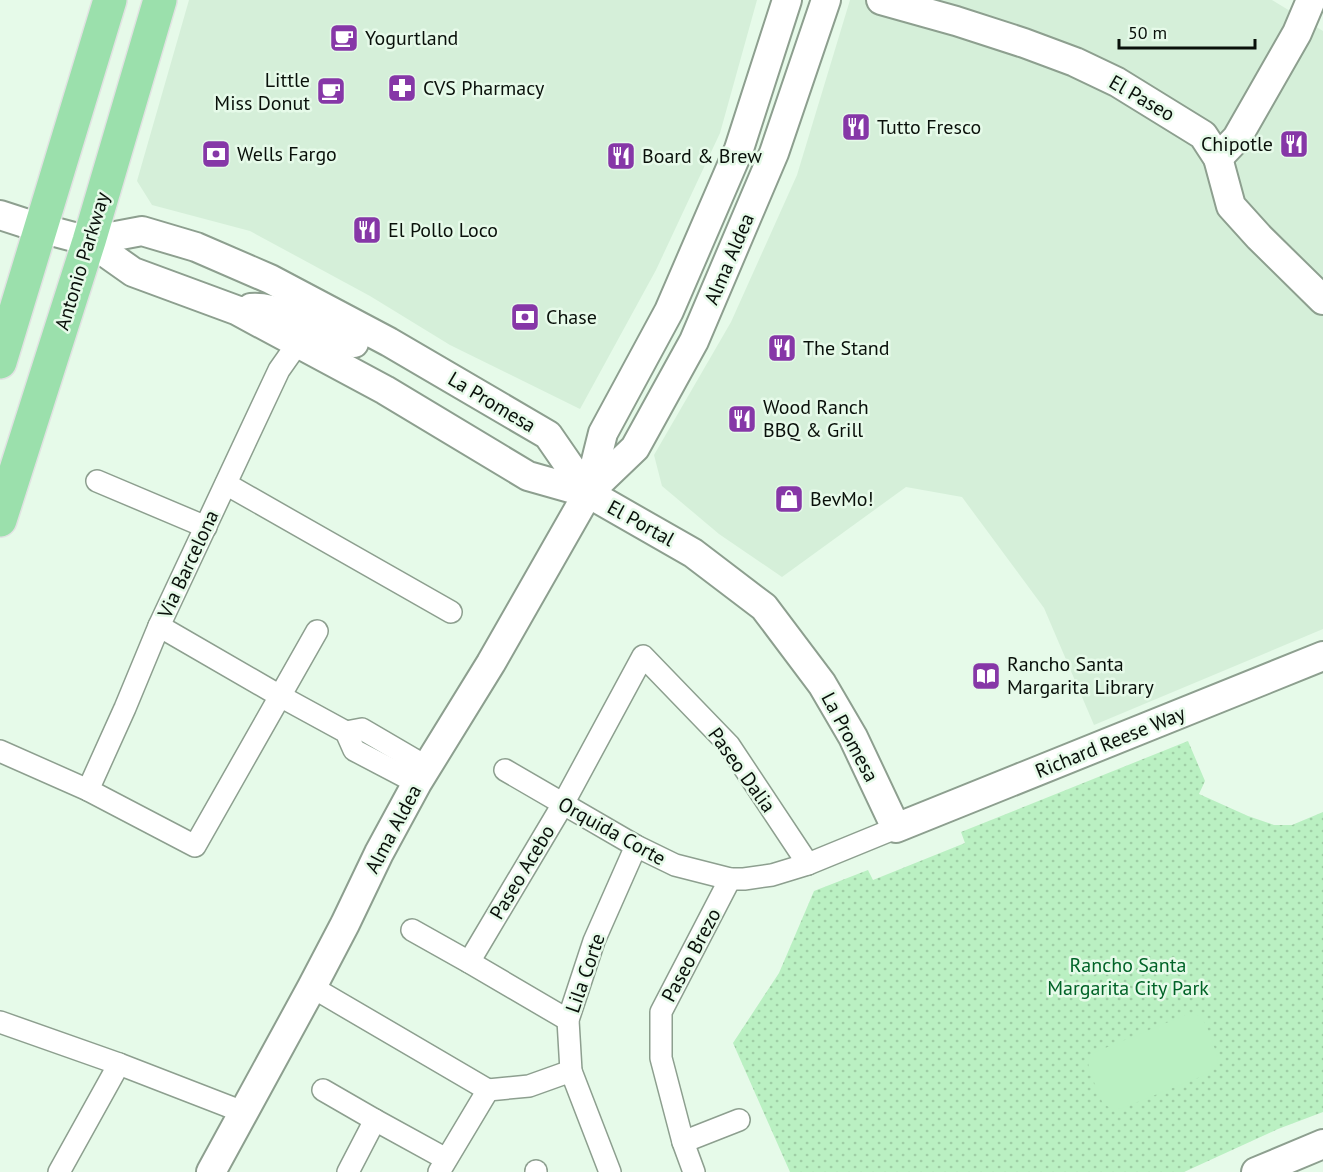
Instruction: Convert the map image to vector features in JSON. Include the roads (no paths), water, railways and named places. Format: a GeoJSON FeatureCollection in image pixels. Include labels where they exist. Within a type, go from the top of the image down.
{"type":"FeatureCollection","features":[{"type":"Feature","properties":{"kind":"main road"},"geometry":{"type":"LineString","coordinates":[[0,362],[110,0]]}},
{"type":"Feature","properties":{"kind":"main road","name":"Antonio Parkway"},"geometry":{"type":"LineString","coordinates":[[0,520],[88,241],[160,0]]}},
{"type":"Feature","properties":{"kind":"main road","name":"Alma Aldea"},"geometry":{"type":"LineString","coordinates":[[211,1172],[312,987],[379,853],[422,775],[491,663],[588,493],[603,433],[669,310],[739,149],[787,0]]}},
{"type":"Feature","properties":{"kind":"main road","name":"Alma Aldea"},"geometry":{"type":"LineString","coordinates":[[588,493],[635,448],[694,341],[774,153],[826,0]]}},
{"type":"Feature","properties":{"kind":"main road","name":"El Paseo"},"geometry":{"type":"LineString","coordinates":[[881,0],[1024,43],[1075,62],[1117,82],[1203,135],[1218,158],[1231,206],[1323,300]]}},
{"type":"Feature","properties":{"kind":"main road"},"geometry":{"type":"LineString","coordinates":[[1218,158],[1237,138],[1297,33],[1311,0]]}},
{"type":"Feature","properties":{"kind":"main road"},"geometry":{"type":"LineString","coordinates":[[0,215],[88,241],[133,272],[236,310],[384,390],[528,476],[588,493]]}},
{"type":"Feature","properties":{"kind":"main road","name":"La Promesa"},"geometry":{"type":"LineString","coordinates":[[88,241],[142,231],[196,247],[270,279],[389,342],[548,435],[588,493]]}},
{"type":"Feature","properties":{"kind":"main road"},"geometry":{"type":"LineString","coordinates":[[236,310],[264,308],[303,320],[366,349],[373,349],[389,342]]}},
{"type":"Feature","properties":{"kind":"main road","name":"El Portal"},"geometry":{"type":"LineString","coordinates":[[588,493],[693,553]]}},
{"type":"Feature","properties":{"kind":"main road","name":"La Promesa"},"geometry":{"type":"LineString","coordinates":[[693,553],[764,607],[822,684],[853,737],[896,828]]}},
{"type":"Feature","properties":{"kind":"main road","name":"Richard Reese Way"},"geometry":{"type":"LineString","coordinates":[[896,828],[1323,656]]}},
{"type":"Feature","properties":{"kind":"main road"},"geometry":{"type":"LineString","coordinates":[[1256,1172],[1323,1144]]}},
{"type":"Feature","properties":{"kind":"street","name":"Via Barcelona"},"geometry":{"type":"LineString","coordinates":[[88,790],[159,626],[279,370],[298,343]]}},
{"type":"Feature","properties":{"kind":"street"},"geometry":{"type":"LineString","coordinates":[[97,481],[206,527]]}},
{"type":"Feature","properties":{"kind":"street"},"geometry":{"type":"LineString","coordinates":[[226,484],[451,612]]}},
{"type":"Feature","properties":{"kind":"street"},"geometry":{"type":"LineString","coordinates":[[159,626],[346,732],[354,750],[422,775]]}},
{"type":"Feature","properties":{"kind":"street"},"geometry":{"type":"LineString","coordinates":[[0,751],[88,790],[195,846],[317,631]]}},
{"type":"Feature","properties":{"kind":"street","name":"Paseo Acebo"},"geometry":{"type":"LineString","coordinates":[[470,962],[563,804],[643,656]]}},
{"type":"Feature","properties":{"kind":"street","name":"Paseo Dalia"},"geometry":{"type":"LineString","coordinates":[[643,656],[729,745],[808,864]]}},
{"type":"Feature","properties":{"kind":"street","name":"Orquida Corte"},"geometry":{"type":"LineString","coordinates":[[505,770],[636,846],[675,865],[730,879],[772,875],[808,864],[896,828]]}},
{"type":"Feature","properties":{"kind":"street","name":"Lila Corte"},"geometry":{"type":"LineString","coordinates":[[610,1172],[571,1071],[568,1020],[594,941],[636,846]]}},
{"type":"Feature","properties":{"kind":"street","name":"Paseo Brezo"},"geometry":{"type":"LineString","coordinates":[[694,1172],[683,1142],[660,1058],[661,1012],[730,879]]}},
{"type":"Feature","properties":{"kind":"street"},"geometry":{"type":"LineString","coordinates":[[412,930],[568,1020]]}},
{"type":"Feature","properties":{"kind":"street"},"geometry":{"type":"LineString","coordinates":[[312,987],[488,1090],[529,1086],[571,1071]]}},
{"type":"Feature","properties":{"kind":"street"},"geometry":{"type":"LineString","coordinates":[[0,1022],[119,1064],[243,1112]]}},
{"type":"Feature","properties":{"kind":"street"},"geometry":{"type":"LineString","coordinates":[[59,1172],[119,1064]]}},
{"type":"Feature","properties":{"kind":"street"},"geometry":{"type":"LineString","coordinates":[[323,1090],[375,1120],[443,1166],[488,1090]]}},
{"type":"Feature","properties":{"kind":"street"},"geometry":{"type":"LineString","coordinates":[[348,1172],[375,1120]]}},
{"type":"Feature","properties":{"kind":"street"},"geometry":{"type":"LineString","coordinates":[[683,1142],[739,1120]]}},
{"type":"Feature","properties":{"kind":"place","name":"Yogurtland"},"geometry":{"type":"Point","coordinates":[344,38]}},
{"type":"Feature","properties":{"kind":"place","name":"CVS Pharmacy"},"geometry":{"type":"Point","coordinates":[402,88]}},
{"type":"Feature","properties":{"kind":"place","name":"Little Miss Donut"},"geometry":{"type":"Point","coordinates":[331,91]}},
{"type":"Feature","properties":{"kind":"place","name":"Tutto Fresco"},"geometry":{"type":"Point","coordinates":[856,127]}},
{"type":"Feature","properties":{"kind":"place","name":"Chipotle"},"geometry":{"type":"Point","coordinates":[1294,144]}},
{"type":"Feature","properties":{"kind":"place","name":"Wells Fargo"},"geometry":{"type":"Point","coordinates":[216,154]}},
{"type":"Feature","properties":{"kind":"place","name":"Board & Brew"},"geometry":{"type":"Point","coordinates":[621,156]}},
{"type":"Feature","properties":{"kind":"place","name":"El Pollo Loco"},"geometry":{"type":"Point","coordinates":[367,230]}},
{"type":"Feature","properties":{"kind":"place","name":"Chase"},"geometry":{"type":"Point","coordinates":[525,317]}},
{"type":"Feature","properties":{"kind":"place","name":"The Stand"},"geometry":{"type":"Point","coordinates":[782,348]}},
{"type":"Feature","properties":{"kind":"place","name":"Wood Ranch BBQ & Grill"},"geometry":{"type":"Point","coordinates":[742,419]}},
{"type":"Feature","properties":{"kind":"place","name":"BevMo!"},"geometry":{"type":"Point","coordinates":[789,499]}},
{"type":"Feature","properties":{"kind":"place","name":"Rancho Santa Margarita Library"},"geometry":{"type":"Point","coordinates":[986,676]}},
{"type":"Feature","properties":{"kind":"park label","name":"Rancho Santa Margarita City Park"},"geometry":{"type":"Point","coordinates":[1128,976]}}]}
